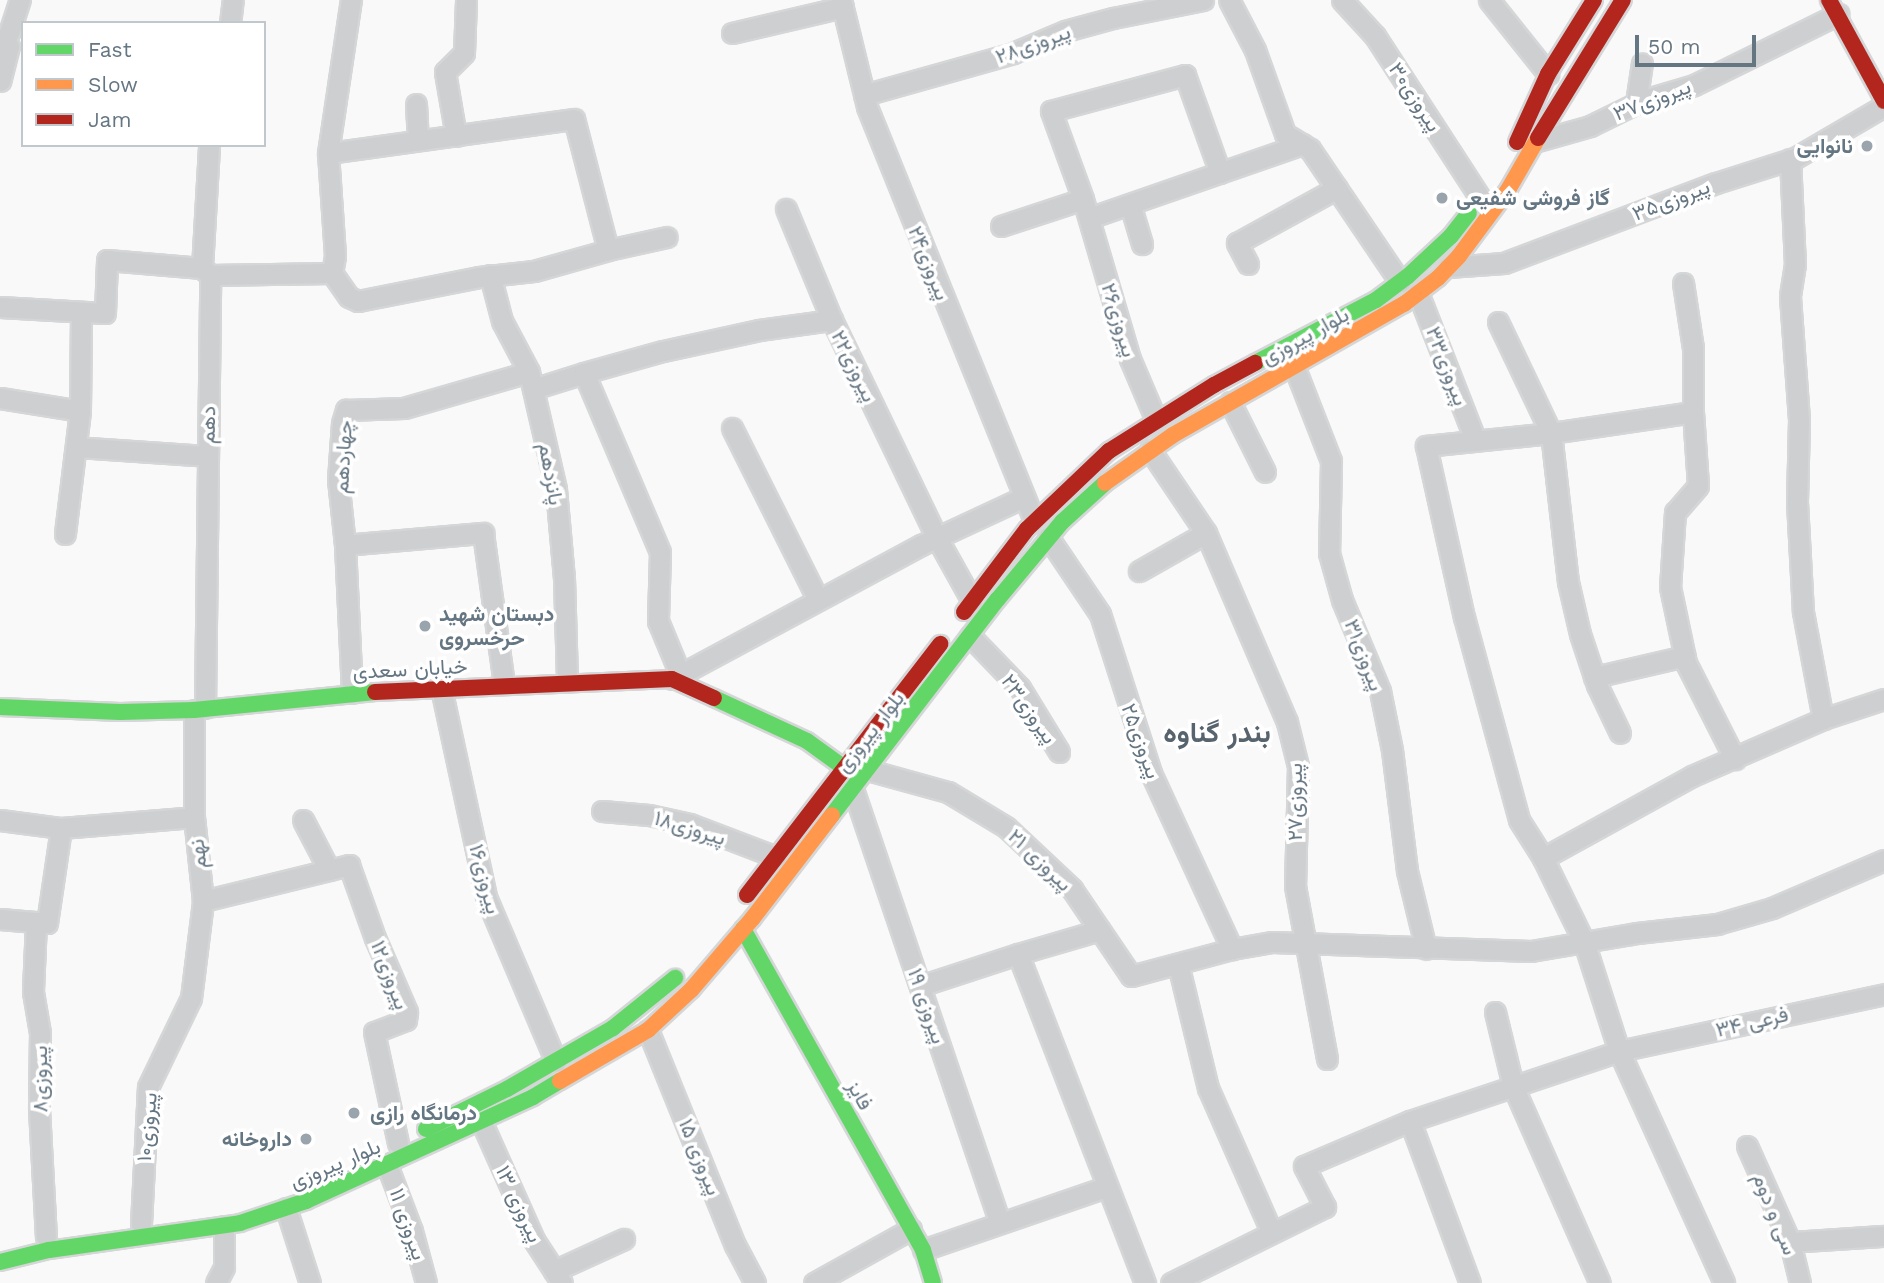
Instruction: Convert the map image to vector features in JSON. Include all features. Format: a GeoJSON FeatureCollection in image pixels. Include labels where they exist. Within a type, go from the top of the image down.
{"type":"FeatureCollection","features":[{"type":"Feature","properties":{"kind":"street"},"geometry":{"type":"LineString","coordinates":[[0,81],[3,44],[20,0]]}},
{"type":"Feature","properties":{"kind":"street"},"geometry":{"type":"LineString","coordinates":[[230,21],[233,0]]}},
{"type":"Feature","properties":{"kind":"street"},"geometry":{"type":"LineString","coordinates":[[352,0],[328,153],[335,256],[332,273],[349,297],[358,302],[491,275],[534,271],[667,237]]}},
{"type":"Feature","properties":{"kind":"street"},"geometry":{"type":"LineString","coordinates":[[456,136],[445,72],[464,53],[466,0]]}},
{"type":"Feature","properties":{"kind":"street","name":"پیروزی۲۸"},"geometry":{"type":"LineString","coordinates":[[864,95],[1013,53],[1065,31],[1113,18],[1203,0]]}},
{"type":"Feature","properties":{"kind":"street"},"geometry":{"type":"LineString","coordinates":[[1229,0],[1255,50],[1285,134],[1310,149],[1400,282]]}},
{"type":"Feature","properties":{"kind":"street","name":"پیروزی۳۰"},"geometry":{"type":"LineString","coordinates":[[1342,0],[1375,36],[1481,199]]}},
{"type":"Feature","properties":{"kind":"street"},"geometry":{"type":"LineString","coordinates":[[1489,0],[1548,74]]}},
{"type":"Feature","properties":{"kind":"street","name":"بلوار پیروزی"},"geometry":{"type":"LineString","coordinates":[[0,1262],[49,1250],[286,1208],[482,1123],[544,1091],[648,1030],[692,989],[815,841],[868,770],[958,631],[972,601],[1034,521],[1109,451],[1214,385],[1376,300],[1451,236],[1481,199],[1524,130],[1548,74],[1594,0]]}},
{"type":"Feature","properties":{"kind":"street","name":"بلوار پیروزی"},"geometry":{"type":"LineString","coordinates":[[733,913],[843,767],[958,631],[1084,500],[1150,450],[1376,321],[1418,293],[1448,267],[1507,190],[1570,81],[1623,0]]}},
{"type":"Feature","properties":{"kind":"street"},"geometry":{"type":"LineString","coordinates":[[732,33],[842,3]]}},
{"type":"Feature","properties":{"kind":"street","name":"پیروزی۲۴"},"geometry":{"type":"LineString","coordinates":[[842,3],[864,95],[1034,521]]}},
{"type":"Feature","properties":{"kind":"street"},"geometry":{"type":"LineString","coordinates":[[1833,7],[1884,101]]}},
{"type":"Feature","properties":{"kind":"street","name":"پیروزی۳۷"},"geometry":{"type":"LineString","coordinates":[[1537,141],[1590,126],[1636,103],[1694,85],[1833,7]]}},
{"type":"Feature","properties":{"kind":"street"},"geometry":{"type":"LineString","coordinates":[[1636,103],[1642,64]]}},
{"type":"Feature","properties":{"kind":"street","name":"پیروزی۲۶"},"geometry":{"type":"LineString","coordinates":[[1156,419],[1130,359],[1083,199],[1051,111],[1185,75],[1220,173]]}},
{"type":"Feature","properties":{"kind":"street"},"geometry":{"type":"LineString","coordinates":[[416,104],[418,140]]}},
{"type":"Feature","properties":{"kind":"street","name":"پیروزی۳۵"},"geometry":{"type":"LineString","coordinates":[[1448,267],[1504,263],[1716,183],[1790,159],[1884,106]]}},
{"type":"Feature","properties":{"kind":"street"},"geometry":{"type":"LineString","coordinates":[[328,153],[574,119],[608,250]]}},
{"type":"Feature","properties":{"kind":"street"},"geometry":{"type":"LineString","coordinates":[[1089,218],[1303,145]]}},
{"type":"Feature","properties":{"kind":"street","name":"دهم"},"geometry":{"type":"LineString","coordinates":[[199,709],[208,456],[206,272],[209,147]]}},
{"type":"Feature","properties":{"kind":"street"},"geometry":{"type":"LineString","coordinates":[[1790,159],[1795,264],[1790,297],[1799,420],[1797,516],[1803,612],[1823,719]]}},
{"type":"Feature","properties":{"kind":"street"},"geometry":{"type":"LineString","coordinates":[[1248,264],[1237,243],[1337,188]]}},
{"type":"Feature","properties":{"kind":"street"},"geometry":{"type":"LineString","coordinates":[[1001,226],[1083,199]]}},
{"type":"Feature","properties":{"kind":"street"},"geometry":{"type":"LineString","coordinates":[[1130,204],[1142,244]]}},
{"type":"Feature","properties":{"kind":"street"},"geometry":{"type":"LineString","coordinates":[[786,209],[832,320]]}},
{"type":"Feature","properties":{"kind":"street"},"geometry":{"type":"LineString","coordinates":[[0,307],[105,313],[107,260],[206,272],[332,273]]}},
{"type":"Feature","properties":{"kind":"street","name":"پانزدهم"},"geometry":{"type":"LineString","coordinates":[[491,275],[502,321],[531,380],[556,489],[564,578],[567,682]]}},
{"type":"Feature","properties":{"kind":"street"},"geometry":{"type":"LineString","coordinates":[[1683,283],[1693,348],[1693,412],[1698,486],[1675,512],[1670,587],[1685,656],[1735,759]]}},
{"type":"Feature","properties":{"kind":"street","name":"پیروزی۳۳"},"geometry":{"type":"LineString","coordinates":[[1418,293],[1475,439]]}},
{"type":"Feature","properties":{"kind":"street"},"geometry":{"type":"LineString","coordinates":[[65,534],[80,411],[81,312]]}},
{"type":"Feature","properties":{"kind":"street","name":"پیروزی۲۲"},"geometry":{"type":"LineString","coordinates":[[531,380],[584,373],[759,330],[832,320],[937,538],[972,601]]}},
{"type":"Feature","properties":{"kind":"street"},"geometry":{"type":"LineString","coordinates":[[1498,322],[1551,433],[1568,582],[1580,634],[1594,677],[1620,733]]}},
{"type":"Feature","properties":{"kind":"street","name":"پیروزی۳۱"},"geometry":{"type":"LineString","coordinates":[[1294,366],[1331,461],[1329,553],[1342,600],[1380,691],[1392,750],[1407,871],[1426,949]]}},
{"type":"Feature","properties":{"kind":"street"},"geometry":{"type":"LineString","coordinates":[[584,373],[660,552],[658,621],[676,676],[937,538],[1024,497]]}},
{"type":"Feature","properties":{"kind":"street","name":"چهاردهم"},"geometry":{"type":"LineString","coordinates":[[352,693],[345,545],[338,480],[342,423],[346,410],[404,408],[531,380]]}},
{"type":"Feature","properties":{"kind":"street"},"geometry":{"type":"LineString","coordinates":[[0,398],[80,411]]}},
{"type":"Feature","properties":{"kind":"street"},"geometry":{"type":"LineString","coordinates":[[1230,402],[1265,472]]}},
{"type":"Feature","properties":{"kind":"street"},"geometry":{"type":"LineString","coordinates":[[1693,412],[1551,433],[1426,446],[1464,617],[1518,820],[1544,858],[1584,942],[1619,1051],[1724,1283]]}},
{"type":"Feature","properties":{"kind":"street"},"geometry":{"type":"LineString","coordinates":[[732,429],[818,600]]}},
{"type":"Feature","properties":{"kind":"street"},"geometry":{"type":"LineString","coordinates":[[76,447],[208,456]]}},
{"type":"Feature","properties":{"kind":"street","name":"پیروزی۲۷"},"geometry":{"type":"LineString","coordinates":[[1150,450],[1206,533],[1287,722],[1298,766],[1295,886],[1327,1059]]}},
{"type":"Feature","properties":{"kind":"street"},"geometry":{"type":"LineString","coordinates":[[345,545],[483,533],[504,684]]}},
{"type":"Feature","properties":{"kind":"street"},"geometry":{"type":"LineString","coordinates":[[1139,571],[1206,533]]}},
{"type":"Feature","properties":{"kind":"street","name":"پیروزی۲۵"},"geometry":{"type":"LineString","coordinates":[[1048,537],[1100,614],[1151,773],[1232,949]]}},
{"type":"Feature","properties":{"kind":"street","name":"پیروزی۲۳"},"geometry":{"type":"LineString","coordinates":[[958,631],[1020,688],[1059,752]]}},
{"type":"Feature","properties":{"kind":"street"},"geometry":{"type":"LineString","coordinates":[[1594,677],[1685,656]]}},
{"type":"Feature","properties":{"kind":"street","name":"خیابان سعدی"},"geometry":{"type":"LineString","coordinates":[[0,707],[120,712],[199,709],[352,693],[676,676],[807,741],[843,767]]}},
{"type":"Feature","properties":{"kind":"street","name":"پیروزی۱۶"},"geometry":{"type":"LineString","coordinates":[[440,688],[486,897],[556,1062]]}},
{"type":"Feature","properties":{"kind":"street"},"geometry":{"type":"LineString","coordinates":[[1544,858],[1692,776],[1823,719],[1884,699]]}},
{"type":"Feature","properties":{"kind":"street","name":"نهم"},"geometry":{"type":"LineString","coordinates":[[191,998],[203,901],[194,817],[199,709]]}},
{"type":"Feature","properties":{"kind":"street","name":"پیروزی ۲۱"},"geometry":{"type":"LineString","coordinates":[[868,770],[948,792],[1006,827],[1072,889],[1131,976],[1178,964]]}},
{"type":"Feature","properties":{"kind":"street","name":"پیروزی ۱۹"},"geometry":{"type":"LineString","coordinates":[[853,789],[1000,1223]]}},
{"type":"Feature","properties":{"kind":"street","name":"پیروزی۱۸"},"geometry":{"type":"LineString","coordinates":[[602,811],[649,815],[690,824],[776,857]]}},
{"type":"Feature","properties":{"kind":"street"},"geometry":{"type":"LineString","coordinates":[[0,821],[61,828],[194,817]]}},
{"type":"Feature","properties":{"kind":"street"},"geometry":{"type":"LineString","coordinates":[[203,901],[329,870],[303,820]]}},
{"type":"Feature","properties":{"kind":"street"},"geometry":{"type":"LineString","coordinates":[[798,827],[815,841]]}},
{"type":"Feature","properties":{"kind":"street"},"geometry":{"type":"LineString","coordinates":[[0,919],[47,923],[61,828]]}},
{"type":"Feature","properties":{"kind":"street"},"geometry":{"type":"LineString","coordinates":[[1171,1283],[1271,1231],[1208,1088],[1178,964],[1232,949],[1272,942],[1531,951],[1717,924],[1772,908],[1884,860]]}},
{"type":"Feature","properties":{"kind":"street","name":"پیروزی۱۲"},"geometry":{"type":"LineString","coordinates":[[329,870],[349,865],[375,938],[407,1012],[406,1020],[374,1032],[398,1143]]}},
{"type":"Feature","properties":{"kind":"street","name":"پیروزی۸"},"geometry":{"type":"LineString","coordinates":[[36,922],[33,992],[40,1033],[40,1110],[46,1237]]}},
{"type":"Feature","properties":{"kind":"street","name":"فایز"},"geometry":{"type":"LineString","coordinates":[[743,929],[923,1250],[933,1283]]}},
{"type":"Feature","properties":{"kind":"street"},"geometry":{"type":"LineString","coordinates":[[920,986],[1100,930]]}},
{"type":"Feature","properties":{"kind":"street"},"geometry":{"type":"LineString","coordinates":[[1018,954],[1144,1283]]}},
{"type":"Feature","properties":{"kind":"street","name":"بلوار پیروزی"},"geometry":{"type":"LineString","coordinates":[[328,1172],[398,1143],[556,1062],[649,1003],[684,970]]}},
{"type":"Feature","properties":{"kind":"street","name":"فرعی ۳۴"},"geometry":{"type":"LineString","coordinates":[[1271,1231],[1325,1207],[1304,1166],[1410,1121],[1619,1051],[1884,994]]}},
{"type":"Feature","properties":{"kind":"street","name":"پیروزی۱۰"},"geometry":{"type":"LineString","coordinates":[[141,1224],[148,1087],[191,998]]}},
{"type":"Feature","properties":{"kind":"street"},"geometry":{"type":"LineString","coordinates":[[1495,1012],[1513,1086],[1597,1276]]}},
{"type":"Feature","properties":{"kind":"street","name":"پیروزی ۱۵"},"geometry":{"type":"LineString","coordinates":[[648,1030],[735,1245],[755,1283]]}},
{"type":"Feature","properties":{"kind":"street"},"geometry":{"type":"LineString","coordinates":[[1410,1121],[1468,1279],[1448,1283]]}},
{"type":"Feature","properties":{"kind":"street","name":"پیروزی ۱۳"},"geometry":{"type":"LineString","coordinates":[[482,1123],[534,1240],[558,1277]]}},
{"type":"Feature","properties":{"kind":"street","name":"سی و دوم"},"geometry":{"type":"LineString","coordinates":[[1747,1146],[1790,1242],[1800,1283]]}},
{"type":"Feature","properties":{"kind":"street","name":"پیروزی ۱۱"},"geometry":{"type":"LineString","coordinates":[[387,1165],[412,1231],[426,1283]]}},
{"type":"Feature","properties":{"kind":"street"},"geometry":{"type":"LineString","coordinates":[[923,1250],[1106,1187]]}},
{"type":"Feature","properties":{"kind":"street"},"geometry":{"type":"LineString","coordinates":[[286,1208],[310,1283]]}},
{"type":"Feature","properties":{"kind":"street"},"geometry":{"type":"LineString","coordinates":[[216,1283],[224,1267],[224,1217]]}},
{"type":"Feature","properties":{"kind":"street","name":"بلوار پیروزی"},"geometry":{"type":"LineString","coordinates":[[0,1246],[141,1224],[224,1217]]}},
{"type":"Feature","properties":{"kind":"street"},"geometry":{"type":"LineString","coordinates":[[814,1283],[911,1229]]}},
{"type":"Feature","properties":{"kind":"street"},"geometry":{"type":"LineString","coordinates":[[1790,1242],[1884,1236]]}},
{"type":"Feature","properties":{"kind":"street"},"geometry":{"type":"LineString","coordinates":[[558,1277],[624,1239]]}},
{"type":"Feature","properties":{"kind":"traffic: fast"},"geometry":{"type":"LineString","coordinates":[[1255,363],[1376,300],[1407,277],[1451,236],[1469,213]]}},
{"type":"Feature","properties":{"kind":"traffic: fast"},"geometry":{"type":"LineString","coordinates":[[832,815],[998,599],[1062,522],[1105,483]]}},
{"type":"Feature","properties":{"kind":"traffic: fast"},"geometry":{"type":"LineString","coordinates":[[0,707],[120,712],[194,710],[375,692]]}},
{"type":"Feature","properties":{"kind":"traffic: fast"},"geometry":{"type":"LineString","coordinates":[[714,698],[807,741],[843,767]]}},
{"type":"Feature","properties":{"kind":"traffic: fast"},"geometry":{"type":"LineString","coordinates":[[743,929],[923,1250],[933,1283]]}},
{"type":"Feature","properties":{"kind":"traffic: fast"},"geometry":{"type":"LineString","coordinates":[[426,1129],[507,1089],[613,1028],[675,978]]}},
{"type":"Feature","properties":{"kind":"traffic: fast"},"geometry":{"type":"LineString","coordinates":[[0,1262],[49,1250],[240,1223],[306,1201],[533,1097],[560,1081]]}},
{"type":"Feature","properties":{"kind":"traffic: slow"},"geometry":{"type":"LineString","coordinates":[[1105,483],[1173,435],[1404,304],[1438,278],[1459,256],[1508,190],[1538,138]]}},
{"type":"Feature","properties":{"kind":"traffic: slow"},"geometry":{"type":"LineString","coordinates":[[560,1081],[648,1030],[692,989],[752,919],[832,815]]}},
{"type":"Feature","properties":{"kind":"traffic: jam"},"geometry":{"type":"LineString","coordinates":[[1517,142],[1548,74],[1594,0]]}},
{"type":"Feature","properties":{"kind":"traffic: jam"},"geometry":{"type":"LineString","coordinates":[[1538,138],[1623,0]]}},
{"type":"Feature","properties":{"kind":"traffic: jam"},"geometry":{"type":"LineString","coordinates":[[1829,0],[1884,101]]}},
{"type":"Feature","properties":{"kind":"traffic: jam"},"geometry":{"type":"LineString","coordinates":[[964,612],[1027,529],[1109,451],[1214,385],[1255,363]]}},
{"type":"Feature","properties":{"kind":"traffic: jam"},"geometry":{"type":"LineString","coordinates":[[747,895],[940,644]]}},
{"type":"Feature","properties":{"kind":"traffic: jam"},"geometry":{"type":"LineString","coordinates":[[375,692],[672,679],[714,698]]}},
{"type":"Feature","properties":{"kind":"place","name":"نانوایی"},"geometry":{"type":"Point","coordinates":[1867,146]}},
{"type":"Feature","properties":{"kind":"place","name":"گاز فروشی شفیعی"},"geometry":{"type":"Point","coordinates":[1442,198]}},
{"type":"Feature","properties":{"kind":"place","name":"دبستان شهید حرخسروی"},"geometry":{"type":"Point","coordinates":[425,626]}},
{"type":"Feature","properties":{"kind":"place","name":"درمانگاه رازی"},"geometry":{"type":"Point","coordinates":[354,1113]}},
{"type":"Feature","properties":{"kind":"place","name":"داروخانه"},"geometry":{"type":"Point","coordinates":[306,1139]}},
{"type":"Feature","properties":{"kind":"district","name":"بندر گناوه"},"geometry":{"type":"Point","coordinates":[1217,733]}}]}
